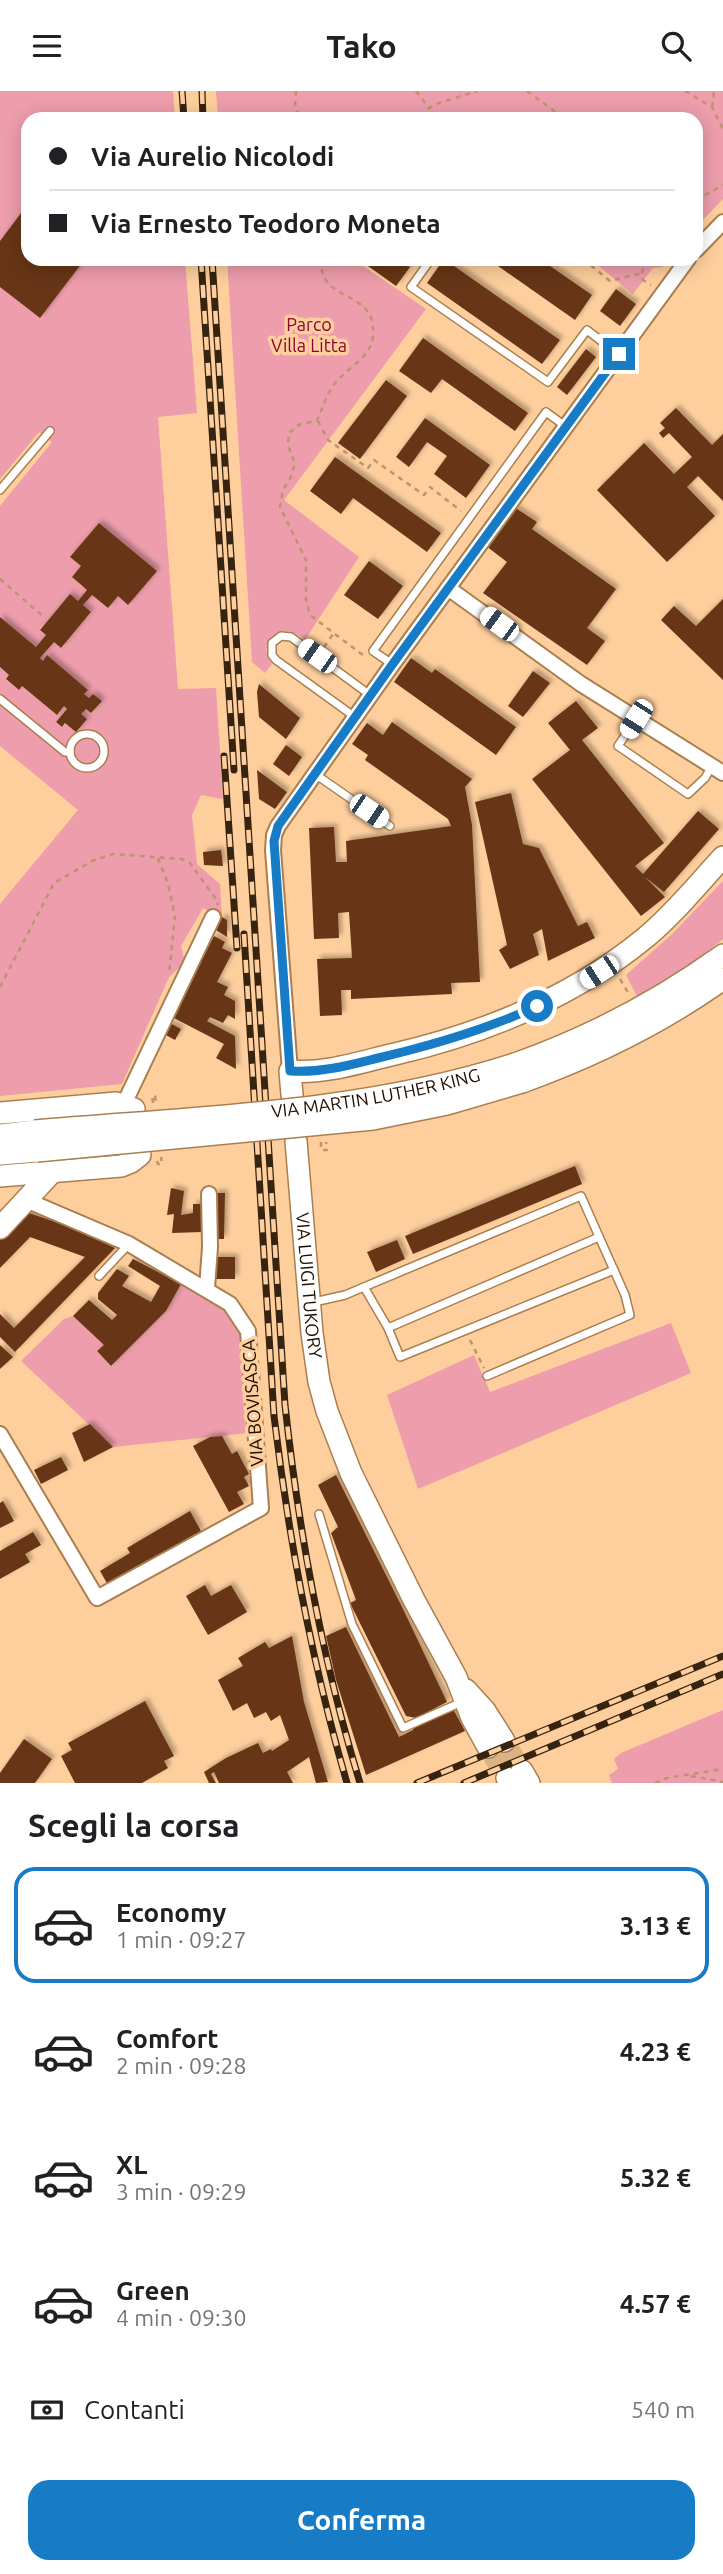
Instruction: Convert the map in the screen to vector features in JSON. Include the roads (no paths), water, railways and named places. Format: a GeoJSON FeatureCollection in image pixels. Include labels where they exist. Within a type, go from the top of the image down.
{"type":"FeatureCollection","features":[{"type":"Feature","properties":{"kind":"street"},"geometry":{"type":"LineString","coordinates":[[703,243],[723,222]]}},
{"type":"Feature","properties":{"kind":"street"},"geometry":{"type":"LineString","coordinates":[[292,1095],[274,835],[389,669],[683,266]]}},
{"type":"Feature","properties":{"kind":"street"},"geometry":{"type":"LineString","coordinates":[[448,588],[581,684],[717,770]]}},
{"type":"Feature","properties":{"kind":"street"},"geometry":{"type":"LineString","coordinates":[[290,1071],[324,1071],[416,1049],[516,1016],[611,964],[646,937],[723,857]]}},
{"type":"Feature","properties":{"kind":"street"},"geometry":{"type":"LineString","coordinates":[[0,1113],[137,1105],[213,917]]}},
{"type":"Feature","properties":{"kind":"street","name":"VIA MARTIN LUTHER KING"},"geometry":{"type":"LineString","coordinates":[[518,1073],[626,1017],[682,984],[723,955]]}},
{"type":"Feature","properties":{"kind":"street","name":"VIA MARTIN LUTHER KING"},"geometry":{"type":"LineString","coordinates":[[0,1154],[36,1141],[365,1101],[446,1084],[518,1073],[618,1043],[657,1022],[723,979]]}},
{"type":"Feature","properties":{"kind":"street","name":"VIA MARTIN LUTHER KING"},"geometry":{"type":"LineString","coordinates":[[0,1135],[36,1141]]}},
{"type":"Feature","properties":{"kind":"street","name":"VIA LUIGI TUKORY"},"geometry":{"type":"LineString","coordinates":[[296,1141],[318,1374],[332,1428],[344,1459],[397,1565],[469,1698]]}},
{"type":"Feature","properties":{"kind":"street"},"geometry":{"type":"LineString","coordinates":[[0,1176],[121,1166],[148,1155]]}},
{"type":"Feature","properties":{"kind":"street"},"geometry":{"type":"LineString","coordinates":[[5,1223],[52,1172]]}},
{"type":"Feature","properties":{"kind":"street"},"geometry":{"type":"LineString","coordinates":[[0,1188],[9,1202],[5,1223]]}},
{"type":"Feature","properties":{"kind":"street"},"geometry":{"type":"LineString","coordinates":[[206,1288],[210,1247],[209,1195]]}},
{"type":"Feature","properties":{"kind":"street","name":"VIA BOVISASCA"},"geometry":{"type":"LineString","coordinates":[[0,1434],[97,1598],[261,1508],[248,1331],[230,1304],[129,1244],[26,1200]]}},
{"type":"Feature","properties":{"kind":"street"},"geometry":{"type":"LineString","coordinates":[[469,1698],[485,1710],[496,1744]]}},
{"type":"Feature","properties":{"kind":"lane"},"geometry":{"type":"LineString","coordinates":[[426,266],[411,287],[548,382],[587,330],[619,354]]}},
{"type":"Feature","properties":{"kind":"lane"},"geometry":{"type":"LineString","coordinates":[[389,669],[373,651],[469,517],[546,412],[565,426]]}},
{"type":"Feature","properties":{"kind":"lane"},"geometry":{"type":"LineString","coordinates":[[0,490],[51,432]]}},
{"type":"Feature","properties":{"kind":"lane"},"geometry":{"type":"LineString","coordinates":[[355,717],[276,660],[271,648],[275,639],[287,636],[371,696]]}},
{"type":"Feature","properties":{"kind":"lane"},"geometry":{"type":"LineString","coordinates":[[0,699],[65,753],[70,752]]}},
{"type":"Feature","properties":{"kind":"lane"},"geometry":{"type":"LineString","coordinates":[[636,719],[618,745],[688,794],[717,770]]}},
{"type":"Feature","properties":{"kind":"lane"},"geometry":{"type":"LineString","coordinates":[[86,734],[98,738],[104,750],[98,764],[87,768],[76,764],[70,752],[74,741],[86,734]]}},
{"type":"Feature","properties":{"kind":"lane"},"geometry":{"type":"LineString","coordinates":[[315,774],[390,825]]}},
{"type":"Feature","properties":{"kind":"lane"},"geometry":{"type":"LineString","coordinates":[[310,1303],[345,1294],[581,1196],[625,1295],[630,1315],[487,1376]]}},
{"type":"Feature","properties":{"kind":"lane"},"geometry":{"type":"LineString","coordinates":[[388,1328],[599,1237]]}},
{"type":"Feature","properties":{"kind":"lane"},"geometry":{"type":"LineString","coordinates":[[99,1276],[129,1244]]}},
{"type":"Feature","properties":{"kind":"lane"},"geometry":{"type":"LineString","coordinates":[[363,1286],[388,1328],[400,1357],[614,1270]]}},
{"type":"Feature","properties":{"kind":"lane"},"geometry":{"type":"LineString","coordinates":[[318,1514],[352,1624],[403,1728],[469,1698]]}},
{"type":"Feature","properties":{"kind":"tunnel"},"geometry":{"type":"LineString","coordinates":[[504,1741],[522,1771]]}},
{"type":"Feature","properties":{"kind":"tunnel"},"geometry":{"type":"LineString","coordinates":[[488,1747],[507,1778]]}},
{"type":"Feature","properties":{"kind":"railway"},"geometry":{"type":"LineString","coordinates":[[182,91],[184,112]]}},
{"type":"Feature","properties":{"kind":"railway"},"geometry":{"type":"LineString","coordinates":[[202,91],[203,112]]}},
{"type":"Feature","properties":{"kind":"railway"},"geometry":{"type":"LineString","coordinates":[[201,266],[234,770]]}},
{"type":"Feature","properties":{"kind":"railway"},"geometry":{"type":"LineString","coordinates":[[212,266],[285,1405],[297,1501],[323,1643],[360,1783]]}},
{"type":"Feature","properties":{"kind":"railway"},"geometry":{"type":"LineString","coordinates":[[224,756],[237,948]]}},
{"type":"Feature","properties":{"kind":"railway"},"geometry":{"type":"LineString","coordinates":[[244,934],[274,1416],[303,1601],[323,1693],[347,1783]]}},
{"type":"Feature","properties":{"kind":"railway"},"geometry":{"type":"LineString","coordinates":[[417,1783],[723,1656]]}},
{"type":"Feature","properties":{"kind":"railway"},"geometry":{"type":"LineString","coordinates":[[464,1783],[723,1674]]}},
{"type":"Feature","properties":{"kind":"park label","name":"Parco Villa Litta"},"geometry":{"type":"Point","coordinates":[309,336]}}]}
